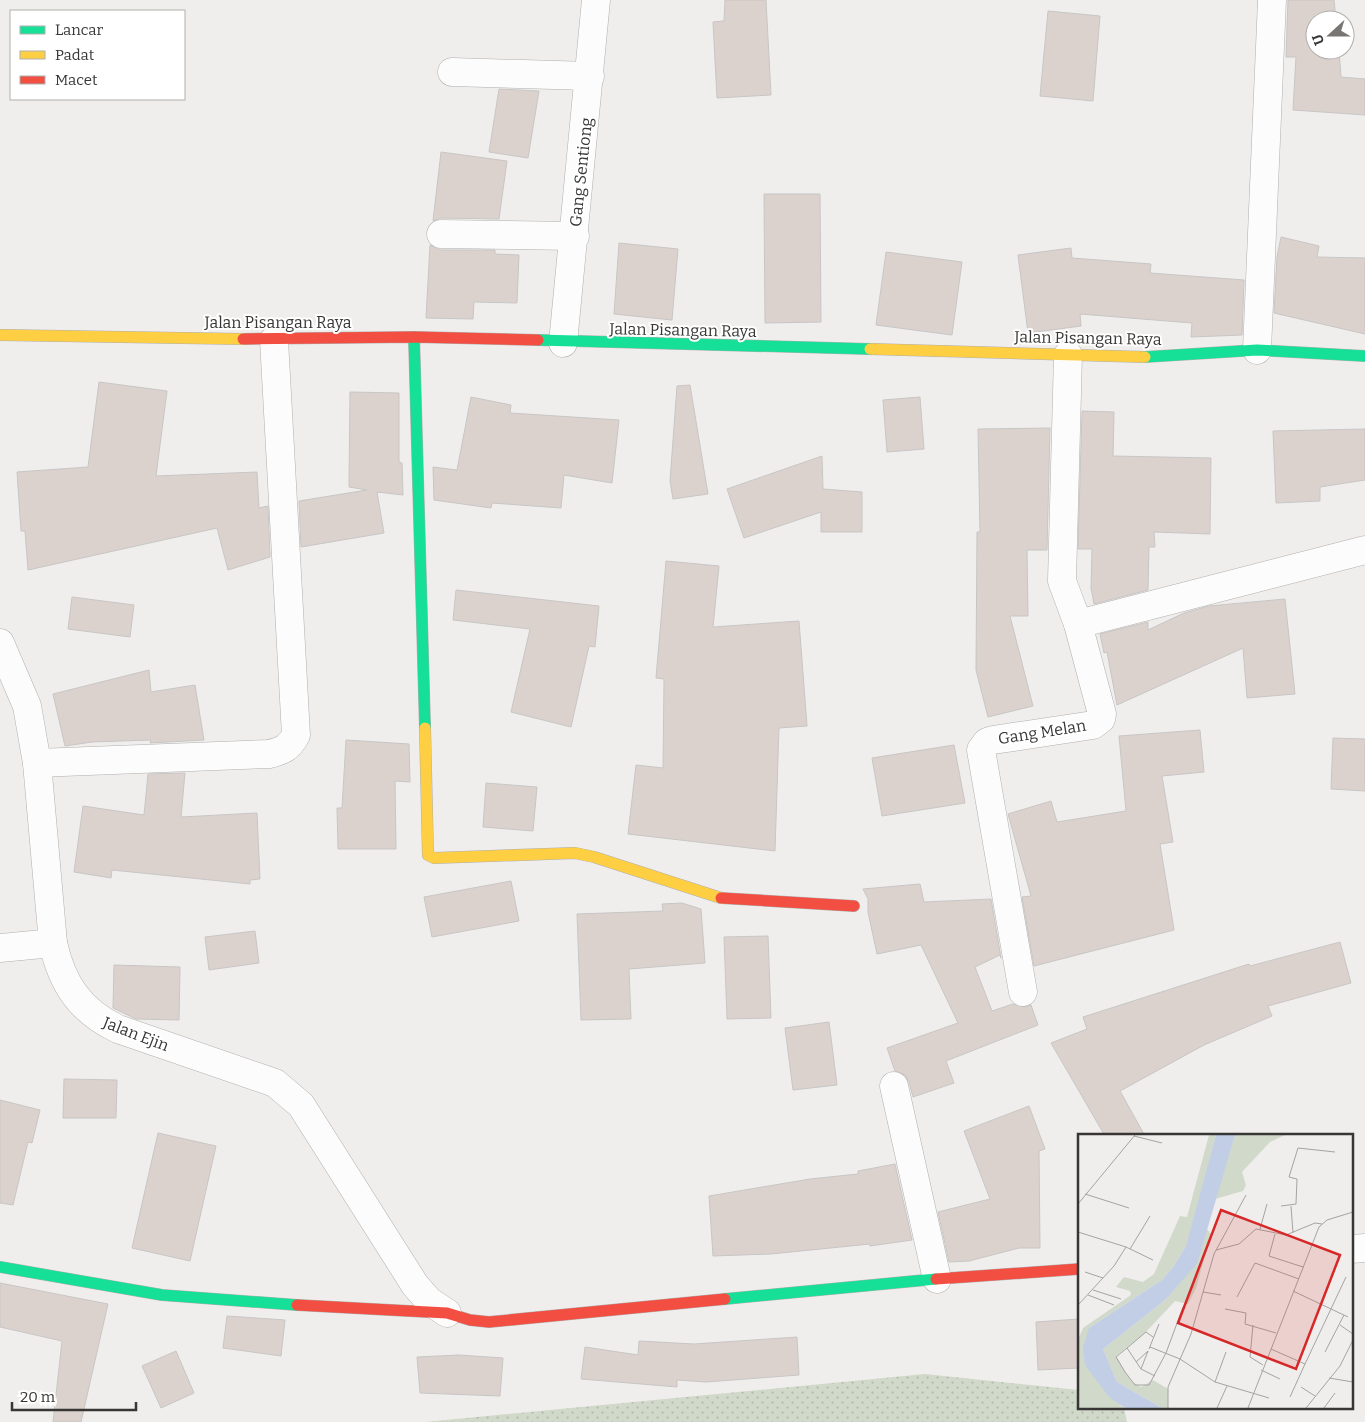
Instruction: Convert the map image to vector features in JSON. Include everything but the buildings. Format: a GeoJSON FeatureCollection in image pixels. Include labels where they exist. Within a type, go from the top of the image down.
{"type":"FeatureCollection","features":[{"type":"Feature","properties":{"kind":"street","name":"Gang Sentiong"},"geometry":{"type":"LineString","coordinates":[[564,343],[596,0]]}},
{"type":"Feature","properties":{"kind":"street"},"geometry":{"type":"LineString","coordinates":[[1257,350],[1272,0]]}},
{"type":"Feature","properties":{"kind":"street"},"geometry":{"type":"LineString","coordinates":[[452,72],[590,76]]}},
{"type":"Feature","properties":{"kind":"street"},"geometry":{"type":"LineString","coordinates":[[441,234],[575,236]]}},
{"type":"Feature","properties":{"kind":"street","name":"Jalan Pisangan Raya"},"geometry":{"type":"LineString","coordinates":[[0,335],[274,340],[414,337],[564,343],[1148,357],[1257,350],[1365,356]]}},
{"type":"Feature","properties":{"kind":"street"},"geometry":{"type":"LineString","coordinates":[[414,337],[428,855],[434,858],[574,853],[594,857],[708,896],[726,899],[854,906]]}},
{"type":"Feature","properties":{"kind":"street"},"geometry":{"type":"LineString","coordinates":[[37,763],[268,754],[287,749],[296,735],[274,340]]}},
{"type":"Feature","properties":{"kind":"street","name":"Gang Melan"},"geometry":{"type":"LineString","coordinates":[[1024,992],[981,750],[987,742],[992,740],[1093,725],[1101,719],[1101,710],[1078,624],[1062,581],[1068,355]]}},
{"type":"Feature","properties":{"kind":"street"},"geometry":{"type":"LineString","coordinates":[[1078,624],[1365,550]]}},
{"type":"Feature","properties":{"kind":"street","name":"Jalan Ejin"},"geometry":{"type":"LineString","coordinates":[[0,643],[27,706],[37,763],[53,943],[57,963],[68,986],[98,1020],[118,1029],[275,1083],[293,1096],[301,1105],[415,1285],[429,1301],[446,1313]]}},
{"type":"Feature","properties":{"kind":"street"},"geometry":{"type":"LineString","coordinates":[[0,948],[53,943]]}},
{"type":"Feature","properties":{"kind":"street"},"geometry":{"type":"LineString","coordinates":[[894,1086],[937,1279]]}},
{"type":"Feature","properties":{"kind":"street"},"geometry":{"type":"LineString","coordinates":[[1352,1249],[1365,1248]]}},
{"type":"Feature","properties":{"kind":"street"},"geometry":{"type":"LineString","coordinates":[[0,1267],[162,1294],[330,1308],[446,1313],[470,1320],[489,1322],[937,1279],[1078,1269]]}},
{"type":"Feature","properties":{"kind":"green space"},"geometry":{"type":"Polygon","coordinates":[[[925,1374],[1078,1390],[1078,1410],[1124,1410],[1127,1422],[425,1422],[925,1374]]]}},
{"type":"Feature","properties":{"kind":"traffic: fast"},"geometry":{"type":"LineString","coordinates":[[414,337],[425,728]]}},
{"type":"Feature","properties":{"kind":"traffic: fast"},"geometry":{"type":"LineString","coordinates":[[538,340],[870,349]]}},
{"type":"Feature","properties":{"kind":"traffic: fast"},"geometry":{"type":"LineString","coordinates":[[1145,357],[1257,350],[1365,356]]}},
{"type":"Feature","properties":{"kind":"traffic: fast"},"geometry":{"type":"LineString","coordinates":[[0,1267],[162,1295],[297,1305]]}},
{"type":"Feature","properties":{"kind":"traffic: fast"},"geometry":{"type":"LineString","coordinates":[[725,1299],[936,1279]]}},
{"type":"Feature","properties":{"kind":"traffic: slow"},"geometry":{"type":"LineString","coordinates":[[0,335],[243,339]]}},
{"type":"Feature","properties":{"kind":"traffic: slow"},"geometry":{"type":"LineString","coordinates":[[870,349],[1145,357]]}},
{"type":"Feature","properties":{"kind":"traffic: slow"},"geometry":{"type":"LineString","coordinates":[[425,728],[428,855],[434,858],[575,853],[594,857],[721,898]]}},
{"type":"Feature","properties":{"kind":"traffic: jam"},"geometry":{"type":"LineString","coordinates":[[243,339],[414,337],[538,340]]}},
{"type":"Feature","properties":{"kind":"traffic: jam"},"geometry":{"type":"LineString","coordinates":[[721,898],[854,906]]}},
{"type":"Feature","properties":{"kind":"traffic: jam"},"geometry":{"type":"LineString","coordinates":[[936,1279],[1078,1269]]}},
{"type":"Feature","properties":{"kind":"traffic: jam"},"geometry":{"type":"LineString","coordinates":[[297,1305],[447,1313],[470,1320],[489,1322],[725,1299]]}}]}
